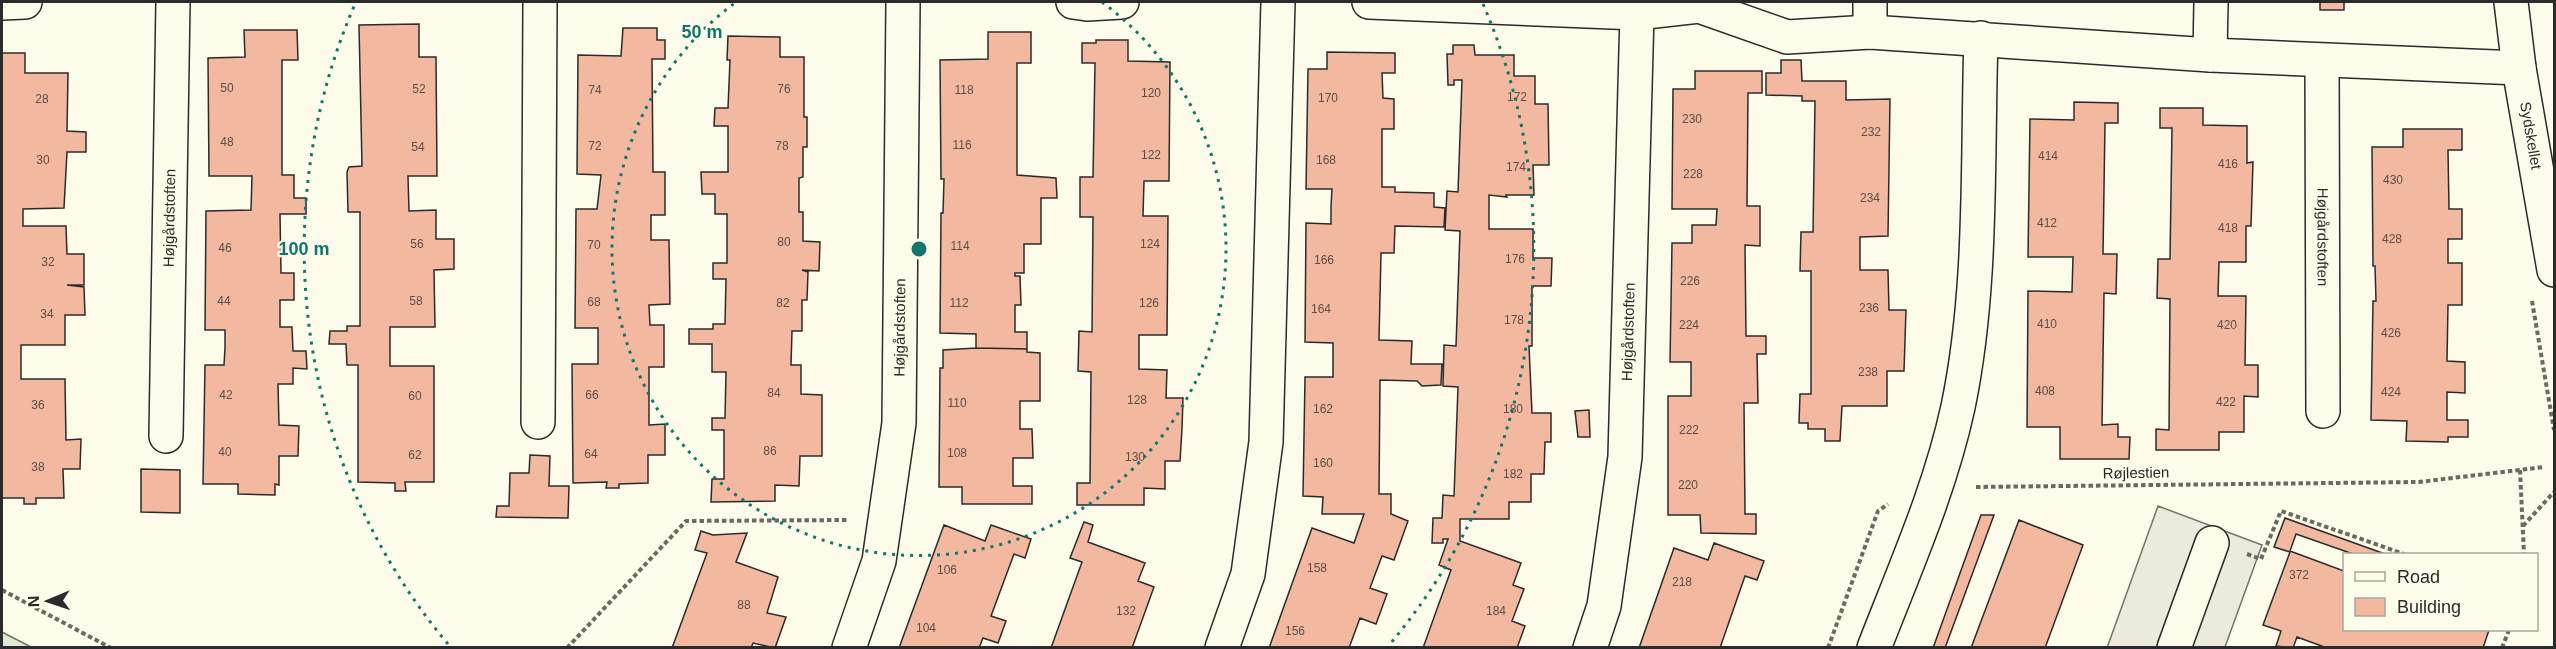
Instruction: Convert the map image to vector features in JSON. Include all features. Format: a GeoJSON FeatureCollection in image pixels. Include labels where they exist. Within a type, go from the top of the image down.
{"type":"FeatureCollection","features":[{"type":"Feature","properties":{"kind":"street"},"geometry":{"type":"LineString","coordinates":[[2,3],[26,2]]}},
{"type":"Feature","properties":{"kind":"street","name":"Højgårdstoften"},"geometry":{"type":"LineString","coordinates":[[166,436],[173,2]]}},
{"type":"Feature","properties":{"kind":"street"},"geometry":{"type":"LineString","coordinates":[[538,422],[540,2]]}},
{"type":"Feature","properties":{"kind":"street","name":"Højgårdstoften"},"geometry":{"type":"LineString","coordinates":[[849,648],[879,561],[899,423],[903,2]]}},
{"type":"Feature","properties":{"kind":"street"},"geometry":{"type":"LineString","coordinates":[[1073,2],[1088,4],[1122,2]]}},
{"type":"Feature","properties":{"kind":"street"},"geometry":{"type":"LineString","coordinates":[[1222,648],[1248,574],[1266,442],[1278,2]]}},
{"type":"Feature","properties":{"kind":"street"},"geometry":{"type":"LineString","coordinates":[[1369,2],[1536,4],[1637,13],[1699,6],[1786,37],[1870,17],[1981,38],[2210,56],[2519,68]]}},
{"type":"Feature","properties":{"kind":"street"},"geometry":{"type":"LineString","coordinates":[[2210,56],[2211,2]]}},
{"type":"Feature","properties":{"kind":"street","name":"Sydskellet"},"geometry":{"type":"LineString","coordinates":[[2511,2],[2519,68],[2554,270]]}},
{"type":"Feature","properties":{"kind":"street","name":"Højgårdstoften"},"geometry":{"type":"LineString","coordinates":[[1590,648],[1604,606],[1625,458],[1637,13]]}},
{"type":"Feature","properties":{"kind":"street"},"geometry":{"type":"LineString","coordinates":[[1874,648],[1937,487],[1958,407],[1972,317],[1981,38]]}},
{"type":"Feature","properties":{"kind":"street","name":"Højgårdstoften"},"geometry":{"type":"LineString","coordinates":[[2322,61],[2323,411]]}},
{"type":"Feature","properties":{"kind":"street"},"geometry":{"type":"LineString","coordinates":[[2174,648],[2212,543]]}},
{"type":"Feature","properties":{"kind":"path","name":"Røjlestien"},"geometry":{"type":"LineString","coordinates":[[1828,648],[1878,511],[1896,497],[1937,487],[2419,482],[2544,467]]}},
{"type":"Feature","properties":{"kind":"path"},"geometry":{"type":"LineString","coordinates":[[2520,470],[2524,553]]}},
{"type":"Feature","properties":{"kind":"path"},"geometry":{"type":"LineString","coordinates":[[2523,526],[2554,492]]}},
{"type":"Feature","properties":{"kind":"path"},"geometry":{"type":"LineString","coordinates":[[2212,543],[2261,559],[2280,511],[2398,553]]}},
{"type":"Feature","properties":{"kind":"path"},"geometry":{"type":"LineString","coordinates":[[567,648],[686,521],[885,519]]}},
{"type":"Feature","properties":{"kind":"path"},"geometry":{"type":"LineString","coordinates":[[2,590],[111,648]]}},
{"type":"Feature","properties":{"kind":"path"},"geometry":{"type":"LineString","coordinates":[[2502,648],[2509,631]]}},
{"type":"Feature","properties":{"kind":"green space"},"geometry":{"type":"Polygon","coordinates":[[[2,632],[31,647],[2,647],[2,632]]]}},
{"type":"Feature","properties":{"kind":"shaded area"},"geometry":{"type":"Polygon","coordinates":[[[2158,506],[2262,545],[2225,647],[2107,648],[2158,506]]]}},
{"type":"Feature","properties":{"kind":"building"},"geometry":{"type":"Polygon","coordinates":[[[2320,2],[2346,2],[2344,10],[2320,10],[2320,2]]]}},
{"type":"Feature","properties":{"kind":"building"},"geometry":{"type":"Polygon","coordinates":[[[419,24],[419,57],[436,57],[437,176],[408,176],[409,211],[436,210],[436,239],[454,239],[454,269],[434,270],[435,327],[390,327],[390,366],[434,366],[434,482],[405,482],[406,491],[395,491],[395,483],[358,482],[358,365],[347,365],[346,344],[329,344],[330,331],[347,331],[347,326],[360,326],[360,212],[348,212],[347,172],[349,167],[362,166],[359,25],[419,24]]]}},
{"type":"Feature","properties":{"kind":"building"},"geometry":{"type":"Polygon","coordinates":[[[623,28],[657,28],[657,40],[665,40],[665,59],[652,59],[653,172],[665,172],[665,215],[651,215],[651,240],[669,240],[670,304],[649,305],[650,325],[664,325],[664,367],[649,367],[649,425],[665,424],[665,455],[648,455],[648,483],[619,484],[619,488],[606,488],[607,482],[573,483],[572,364],[598,364],[598,328],[575,328],[576,209],[597,209],[601,175],[577,174],[578,55],[621,56],[623,28]]]}},
{"type":"Feature","properties":{"kind":"building"},"geometry":{"type":"Polygon","coordinates":[[[244,30],[297,30],[298,60],[282,60],[282,175],[294,175],[294,198],[306,198],[306,214],[280,214],[281,273],[294,273],[294,300],[280,300],[280,327],[292,327],[293,351],[306,351],[307,369],[293,368],[293,384],[278,384],[279,425],[299,426],[298,456],[279,456],[279,485],[275,484],[275,495],[238,494],[238,484],[203,484],[205,365],[224,365],[225,348],[225,330],[205,330],[206,211],[251,210],[252,176],[209,176],[208,58],[245,57],[244,30]]]}},
{"type":"Feature","properties":{"kind":"building"},"geometry":{"type":"Polygon","coordinates":[[[988,32],[1031,32],[1031,63],[1017,63],[1017,175],[1056,178],[1057,198],[1041,198],[1041,244],[1024,244],[1024,273],[1015,273],[1015,276],[1020,276],[1021,305],[1015,305],[1015,332],[1027,332],[1027,349],[976,348],[976,334],[940,333],[941,213],[943,213],[944,179],[941,179],[940,60],[988,59],[988,32]]]}},
{"type":"Feature","properties":{"kind":"building"},"geometry":{"type":"Polygon","coordinates":[[[728,36],[780,37],[780,57],[804,57],[804,117],[807,117],[807,147],[803,147],[803,177],[799,178],[799,212],[803,212],[803,241],[820,242],[819,271],[802,270],[808,272],[807,300],[802,300],[802,331],[792,331],[791,365],[801,365],[801,394],[822,395],[822,456],[800,456],[799,486],[775,485],[775,501],[711,502],[712,479],[724,479],[724,430],[712,430],[712,418],[725,418],[726,372],[712,372],[712,344],[689,344],[689,329],[713,329],[713,324],[725,324],[726,279],[713,279],[713,263],[727,263],[727,214],[715,214],[715,194],[702,194],[701,172],[728,172],[728,126],[714,126],[715,108],[728,108],[730,60],[727,60],[728,36]]]}},
{"type":"Feature","properties":{"kind":"building"},"geometry":{"type":"Polygon","coordinates":[[[1096,40],[1128,40],[1128,61],[1170,62],[1169,181],[1144,181],[1143,216],[1168,216],[1167,335],[1139,335],[1139,369],[1167,370],[1166,398],[1183,398],[1182,429],[1180,461],[1165,461],[1165,489],[1144,488],[1144,505],[1077,505],[1077,483],[1090,483],[1091,372],[1078,371],[1079,331],[1092,332],[1093,217],[1080,217],[1080,177],[1093,177],[1095,63],[1082,63],[1082,43],[1096,43],[1096,40]]]}},
{"type":"Feature","properties":{"kind":"building"},"geometry":{"type":"Polygon","coordinates":[[[1453,45],[1474,45],[1475,55],[1514,55],[1514,76],[1535,76],[1535,104],[1548,104],[1549,165],[1533,165],[1534,195],[1506,195],[1507,197],[1489,195],[1489,229],[1533,229],[1533,258],[1552,258],[1551,286],[1532,286],[1532,346],[1529,346],[1532,413],[1551,413],[1551,442],[1545,442],[1544,474],[1531,474],[1531,502],[1509,502],[1509,519],[1460,519],[1460,541],[1521,563],[1513,585],[1524,589],[1512,621],[1525,626],[1517,648],[1423,648],[1451,570],[1439,565],[1448,539],[1443,539],[1443,543],[1432,543],[1433,518],[1442,518],[1443,495],[1454,496],[1458,387],[1443,386],[1444,345],[1456,346],[1460,231],[1445,230],[1447,191],[1458,192],[1462,80],[1454,80],[1454,85],[1448,85],[1447,54],[1453,54],[1453,45]]]}},
{"type":"Feature","properties":{"kind":"building"},"geometry":{"type":"Polygon","coordinates":[[[1327,52],[1395,53],[1395,73],[1382,73],[1383,98],[1394,99],[1394,129],[1382,129],[1382,187],[1395,187],[1395,192],[1434,193],[1434,207],[1445,208],[1444,227],[1395,226],[1394,253],[1381,253],[1379,340],[1412,341],[1411,364],[1442,364],[1441,385],[1422,386],[1417,381],[1380,380],[1379,494],[1391,494],[1391,514],[1408,521],[1394,560],[1382,556],[1370,588],[1387,594],[1376,624],[1360,618],[1349,648],[1269,648],[1312,528],[1354,543],[1364,514],[1322,514],[1323,497],[1303,496],[1305,377],[1333,377],[1333,343],[1305,342],[1306,223],[1331,224],[1332,189],[1306,189],[1308,69],[1327,69],[1327,52]]]}},
{"type":"Feature","properties":{"kind":"building"},"geometry":{"type":"Polygon","coordinates":[[[2,53],[25,53],[25,73],[68,73],[67,131],[86,132],[86,152],[67,152],[64,208],[23,209],[23,226],[66,226],[67,254],[84,254],[84,285],[67,285],[84,287],[85,315],[65,315],[65,345],[21,345],[21,379],[65,379],[66,440],[81,439],[80,469],[63,469],[64,498],[36,498],[36,504],[24,504],[24,498],[2,498],[2,53]]]}},
{"type":"Feature","properties":{"kind":"building"},"geometry":{"type":"Polygon","coordinates":[[[1781,60],[1801,60],[1802,81],[1846,81],[1846,100],[1890,99],[1888,236],[1860,237],[1860,270],[1888,270],[1889,310],[1906,310],[1904,371],[1887,371],[1887,406],[1842,406],[1840,441],[1825,441],[1825,429],[1808,429],[1808,423],[1799,423],[1800,394],[1811,394],[1811,271],[1800,271],[1801,232],[1813,232],[1815,101],[1802,101],[1802,96],[1766,95],[1766,73],[1781,73],[1781,60]]]}},
{"type":"Feature","properties":{"kind":"building"},"geometry":{"type":"Polygon","coordinates":[[[1695,71],[1762,71],[1762,93],[1748,93],[1747,206],[1760,206],[1760,246],[1745,245],[1746,336],[1766,336],[1766,354],[1757,354],[1758,403],[1744,403],[1745,514],[1756,514],[1756,534],[1701,533],[1700,515],[1668,515],[1668,396],[1691,396],[1691,362],[1670,362],[1672,243],[1692,243],[1692,225],[1716,225],[1717,209],[1672,209],[1673,89],[1695,89],[1695,71]]]}},
{"type":"Feature","properties":{"kind":"building"},"geometry":{"type":"Polygon","coordinates":[[[2074,102],[2118,103],[2118,123],[2105,123],[2103,254],[2117,254],[2116,294],[2104,293],[2102,425],[2118,424],[2118,437],[2130,437],[2129,459],[2060,459],[2060,427],[2027,427],[2028,291],[2072,292],[2073,257],[2028,257],[2030,119],[2074,120],[2074,102]]]}},
{"type":"Feature","properties":{"kind":"building"},"geometry":{"type":"Polygon","coordinates":[[[2160,108],[2203,108],[2203,125],[2247,126],[2247,163],[2253,162],[2251,226],[2246,226],[2246,262],[2219,262],[2218,296],[2246,296],[2245,365],[2258,365],[2258,397],[2244,396],[2244,432],[2219,432],[2219,450],[2156,450],[2156,429],[2169,430],[2170,299],[2157,298],[2158,259],[2170,259],[2172,128],[2160,128],[2160,108]]]}},
{"type":"Feature","properties":{"kind":"building"},"geometry":{"type":"Polygon","coordinates":[[[2403,129],[2462,129],[2462,150],[2448,150],[2449,209],[2462,209],[2462,239],[2448,239],[2448,263],[2462,263],[2462,305],[2448,305],[2447,361],[2465,362],[2465,393],[2447,392],[2447,420],[2468,420],[2468,437],[2448,437],[2448,442],[2406,441],[2407,421],[2371,420],[2373,301],[2376,301],[2375,266],[2373,266],[2372,147],[2403,147],[2403,129]]]}},
{"type":"Feature","properties":{"kind":"building"},"geometry":{"type":"Polygon","coordinates":[[[1027,349],[1027,352],[1040,353],[1040,401],[1020,401],[1020,429],[1032,429],[1033,458],[1013,458],[1013,486],[1032,486],[1032,504],[962,504],[962,487],[939,487],[940,368],[943,368],[943,350],[1027,349]]]}},
{"type":"Feature","properties":{"kind":"building"},"geometry":{"type":"Polygon","coordinates":[[[1589,410],[1590,437],[1578,437],[1575,411],[1589,410]]]}},
{"type":"Feature","properties":{"kind":"building"},"geometry":{"type":"Polygon","coordinates":[[[530,455],[550,456],[549,486],[569,486],[568,518],[496,517],[497,506],[509,506],[510,473],[529,473],[530,455]]]}},
{"type":"Feature","properties":{"kind":"building"},"geometry":{"type":"Polygon","coordinates":[[[141,469],[180,470],[180,513],[141,512],[141,469]]]}},
{"type":"Feature","properties":{"kind":"building"},"geometry":{"type":"Polygon","coordinates":[[[1981,515],[1994,515],[1945,648],[1933,648],[1981,515]]]}},
{"type":"Feature","properties":{"kind":"building"},"geometry":{"type":"Polygon","coordinates":[[[2285,518],[2382,553],[2350,553],[2296,534],[2290,551],[2343,571],[2343,631],[2489,631],[2483,648],[2327,648],[2297,637],[2293,648],[2276,646],[2281,631],[2263,625],[2290,552],[2274,547],[2285,518]]]}},
{"type":"Feature","properties":{"kind":"building"},"geometry":{"type":"Polygon","coordinates":[[[2019,520],[2083,545],[2045,648],[1971,648],[2019,520]]]}},
{"type":"Feature","properties":{"kind":"building"},"geometry":{"type":"Polygon","coordinates":[[[1084,522],[1093,525],[1088,542],[1145,563],[1138,581],[1154,587],[1132,648],[1051,648],[1082,562],[1070,558],[1084,522]]]}},
{"type":"Feature","properties":{"kind":"building"},"geometry":{"type":"Polygon","coordinates":[[[944,525],[985,541],[991,525],[1031,539],[1025,558],[1014,554],[991,616],[1006,621],[998,643],[983,638],[979,648],[899,648],[944,525]]]}},
{"type":"Feature","properties":{"kind":"building"},"geometry":{"type":"Polygon","coordinates":[[[701,531],[713,535],[747,533],[736,562],[778,577],[767,613],[786,617],[775,648],[753,643],[751,648],[672,648],[707,553],[695,550],[701,531]]]}},
{"type":"Feature","properties":{"kind":"building"},"geometry":{"type":"Polygon","coordinates":[[[1714,543],[1764,561],[1757,580],[1745,576],[1720,648],[1639,648],[1674,548],[1708,560],[1714,543]]]}}]}
